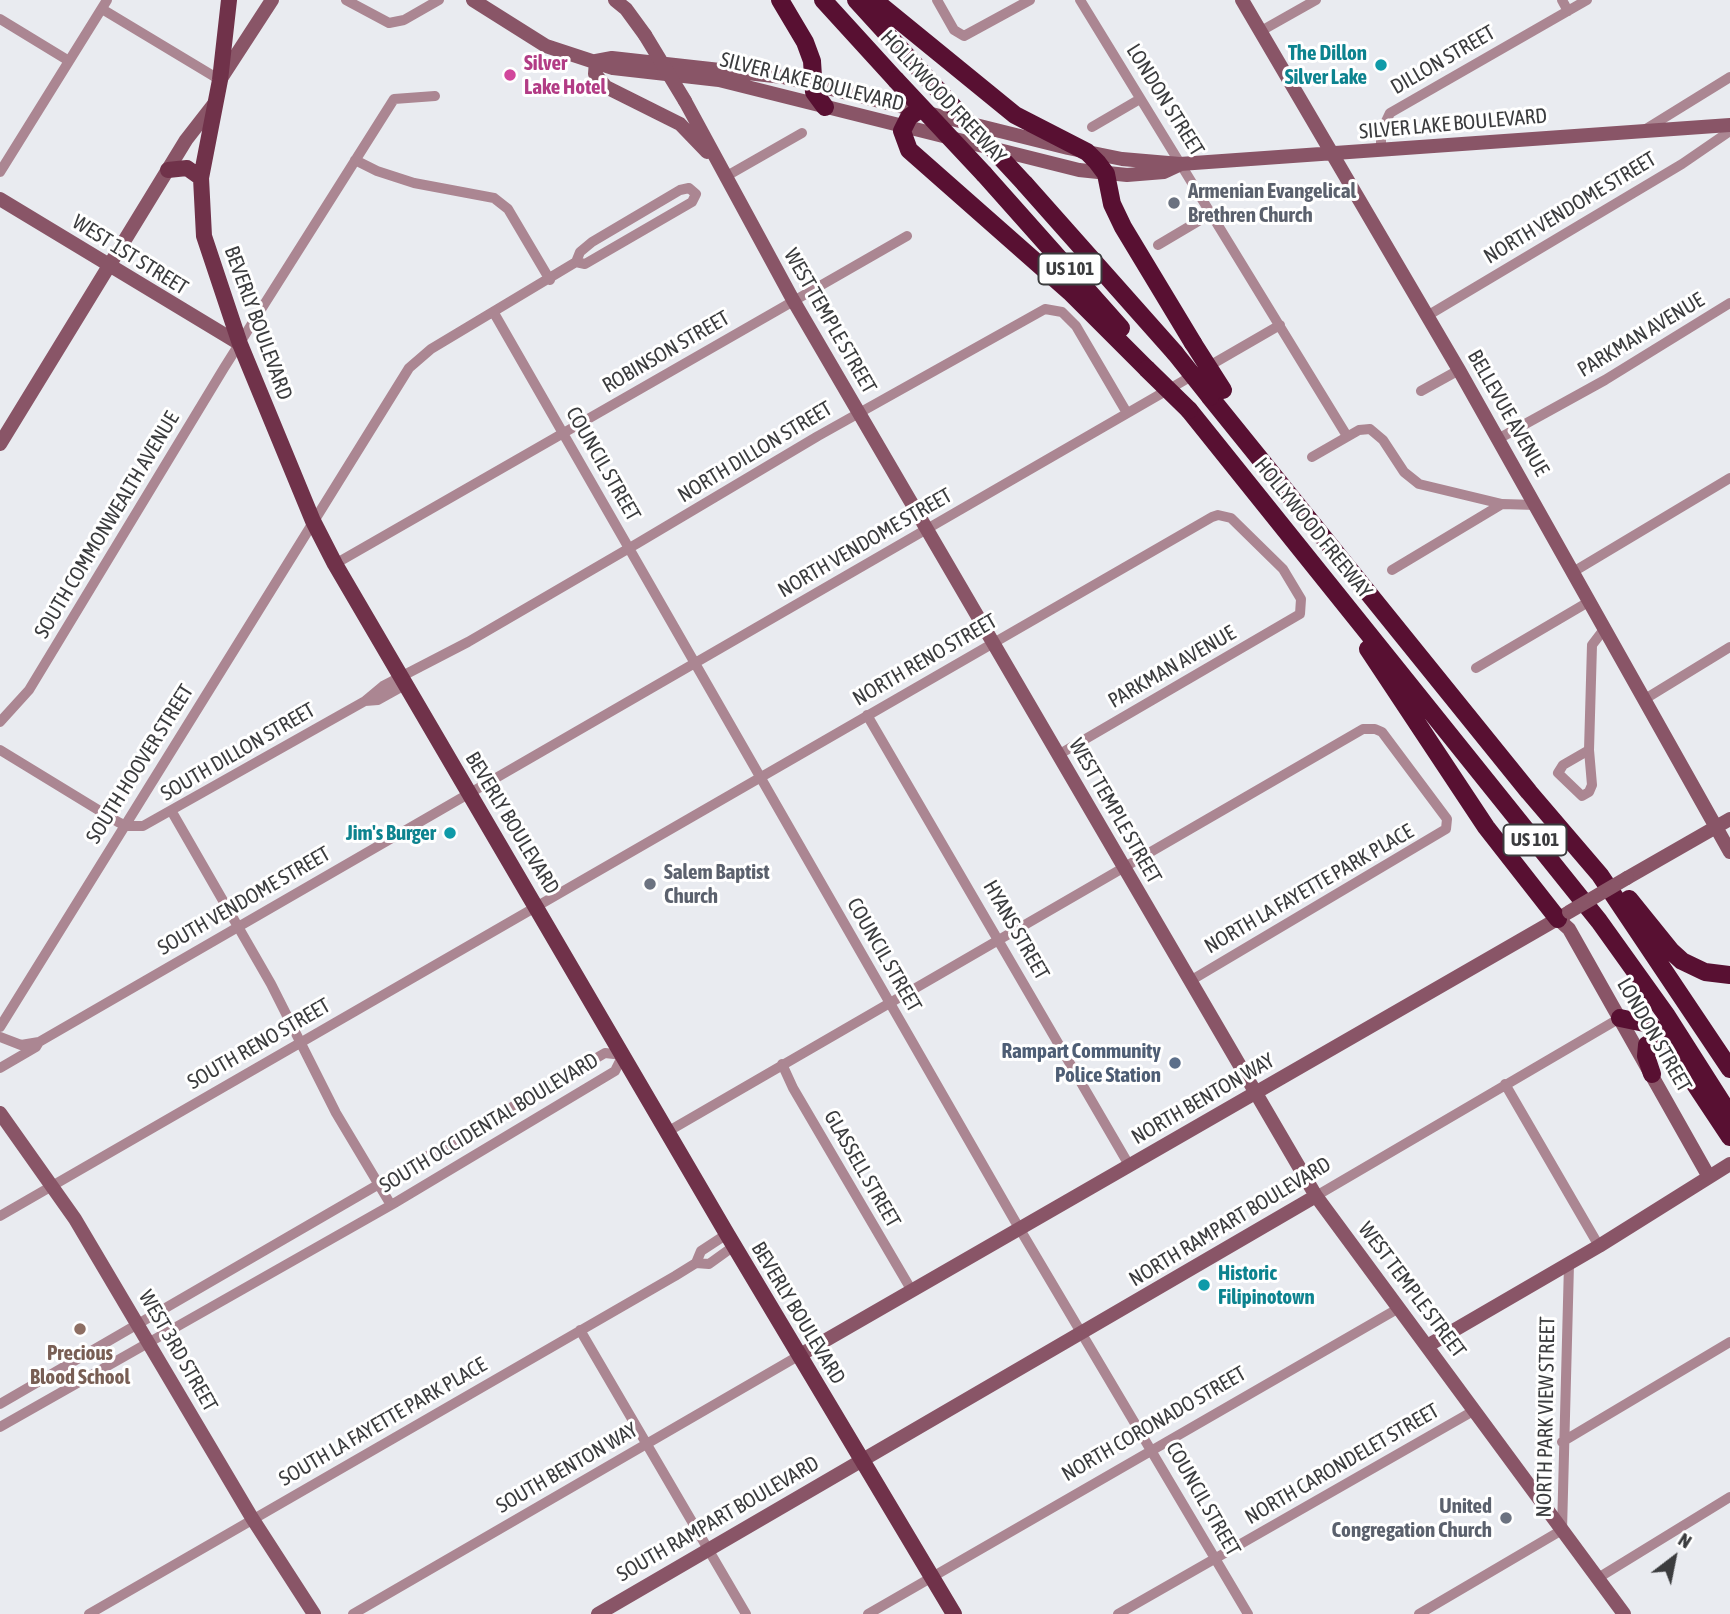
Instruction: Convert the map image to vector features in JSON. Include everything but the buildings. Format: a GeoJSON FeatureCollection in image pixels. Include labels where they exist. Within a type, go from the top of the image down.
{"type":"FeatureCollection","features":[{"type":"Feature","properties":{"kind":"highway"},"geometry":{"type":"LineString","coordinates":[[780,0],[799,29],[813,61],[814,92],[825,107]]}},
{"type":"Feature","properties":{"kind":"highway","name":"HOLLYWOOD FREEWAY"},"geometry":{"type":"LineString","coordinates":[[823,0],[984,174],[1189,410],[1600,921],[1667,1016],[1729,1128]]}},
{"type":"Feature","properties":{"kind":"highway","name":"HOLLYWOOD FREEWAY"},"geometry":{"type":"LineString","coordinates":[[856,0],[1175,353],[1217,394],[1269,468],[1529,792],[1600,875],[1730,1069]]}},
{"type":"Feature","properties":{"kind":"highway"},"geometry":{"type":"LineString","coordinates":[[874,0],[1015,115],[1087,152],[1105,174],[1116,215],[1193,344],[1217,394]]}},
{"type":"Feature","properties":{"kind":"highway"},"geometry":{"type":"LineString","coordinates":[[919,110],[909,117],[903,127],[904,143],[916,158],[1070,292],[1150,367]]}},
{"type":"Feature","properties":{"kind":"highway"},"geometry":{"type":"LineString","coordinates":[[1324,578],[1486,827],[1563,915]]}},
{"type":"Feature","properties":{"kind":"highway"},"geometry":{"type":"LineString","coordinates":[[1600,875],[1625,894],[1682,961],[1705,972],[1730,975]]}},
{"type":"Feature","properties":{"kind":"highway"},"geometry":{"type":"LineString","coordinates":[[1619,1018],[1649,1024],[1669,1044],[1729,1128]]}},
{"type":"Feature","properties":{"kind":"highway"},"geometry":{"type":"LineString","coordinates":[[1652,1074],[1646,1056],[1647,1045],[1655,1040],[1669,1044]]}},
{"type":"Feature","properties":{"kind":"main road","name":"BEVERLY BOULEVARD"},"geometry":{"type":"LineString","coordinates":[[229,0],[220,80],[201,178],[204,236],[240,344],[313,521],[334,564],[730,1240],[954,1614]]}},
{"type":"Feature","properties":{"kind":"main road"},"geometry":{"type":"LineString","coordinates":[[220,80],[272,0]]}},
{"type":"Feature","properties":{"kind":"main road","name":"SILVER LAKE BOULEVARD"},"geometry":{"type":"LineString","coordinates":[[473,0],[546,47],[613,68],[719,80],[903,127],[1105,174],[1164,172],[1180,164]]}},
{"type":"Feature","properties":{"kind":"main road","name":"BELLEVUE AVENUE"},"geometry":{"type":"LineString","coordinates":[[1242,0],[1459,370],[1730,852]]}},
{"type":"Feature","properties":{"kind":"main road","name":"WEST TEMPLE STREET"},"geometry":{"type":"LineString","coordinates":[[625,3],[685,101],[793,300],[1316,1196],[1624,1614]]}},
{"type":"Feature","properties":{"kind":"main road","name":"SILVER LAKE BOULEVARD"},"geometry":{"type":"LineString","coordinates":[[596,61],[612,58],[741,71],[812,83],[1087,152],[1122,159],[1180,164],[1730,125]]}},
{"type":"Feature","properties":{"kind":"main road"},"geometry":{"type":"LineString","coordinates":[[596,61],[595,74],[606,87],[680,124],[715,158]]}},
{"type":"Feature","properties":{"kind":"main road"},"geometry":{"type":"LineString","coordinates":[[0,444],[168,170],[214,104]]}},
{"type":"Feature","properties":{"kind":"main road"},"geometry":{"type":"LineString","coordinates":[[168,170],[187,168],[201,178]]}},
{"type":"Feature","properties":{"kind":"main road","name":"WEST 1ST STREET"},"geometry":{"type":"LineString","coordinates":[[0,199],[240,344]]}},
{"type":"Feature","properties":{"kind":"main road","name":"NORTH BENTON WAY"},"geometry":{"type":"LineString","coordinates":[[800,1355],[1730,819]]}},
{"type":"Feature","properties":{"kind":"main road","name":"LONDON STREET"},"geometry":{"type":"LineString","coordinates":[[1563,915],[1709,1177]]}},
{"type":"Feature","properties":{"kind":"main road","name":"WEST 3RD STREET"},"geometry":{"type":"LineString","coordinates":[[0,1113],[54,1185],[253,1518],[314,1614]]}},
{"type":"Feature","properties":{"kind":"main road"},"geometry":{"type":"LineString","coordinates":[[1427,1346],[1599,1246],[1730,1164]]}},
{"type":"Feature","properties":{"kind":"main road","name":"NORTH RAMPART BOULEVARD"},"geometry":{"type":"LineString","coordinates":[[860,1461],[1316,1196]]}},
{"type":"Feature","properties":{"kind":"main road","name":"SOUTH RAMPART BOULEVARD"},"geometry":{"type":"LineString","coordinates":[[598,1614],[860,1461]]}},
{"type":"Feature","properties":{"kind":"street"},"geometry":{"type":"LineString","coordinates":[[346,0],[389,23],[404,20],[439,0]]}},
{"type":"Feature","properties":{"kind":"street"},"geometry":{"type":"LineString","coordinates":[[937,0],[960,35],[967,36],[1030,0]]}},
{"type":"Feature","properties":{"kind":"street","name":"LONDON STREET"},"geometry":{"type":"LineString","coordinates":[[1080,0],[1347,436]]}},
{"type":"Feature","properties":{"kind":"street"},"geometry":{"type":"LineString","coordinates":[[1261,31],[1316,0]]}},
{"type":"Feature","properties":{"kind":"street"},"geometry":{"type":"LineString","coordinates":[[1562,0],[1568,11]]}},
{"type":"Feature","properties":{"kind":"street","name":"DILLON STREET"},"geometry":{"type":"LineString","coordinates":[[1381,151],[1381,132],[1390,113],[1587,0]]}},
{"type":"Feature","properties":{"kind":"street"},"geometry":{"type":"LineString","coordinates":[[0,172],[104,4],[220,80]]}},
{"type":"Feature","properties":{"kind":"street"},"geometry":{"type":"LineString","coordinates":[[0,19],[69,61]]}},
{"type":"Feature","properties":{"kind":"street","name":"NORTH VENDOME STREET"},"geometry":{"type":"LineString","coordinates":[[1645,129],[1730,77]]}},
{"type":"Feature","properties":{"kind":"street","name":"SOUTH COMMONWEALTH AVENUE"},"geometry":{"type":"LineString","coordinates":[[0,722],[29,690],[240,344],[394,99],[435,96]]}},
{"type":"Feature","properties":{"kind":"street"},"geometry":{"type":"LineString","coordinates":[[1092,127],[1140,99]]}},
{"type":"Feature","properties":{"kind":"street","name":"NORTH VENDOME STREET"},"geometry":{"type":"LineString","coordinates":[[1427,316],[1682,164],[1730,131]]}},
{"type":"Feature","properties":{"kind":"street"},"geometry":{"type":"LineString","coordinates":[[725,177],[802,133]]}},
{"type":"Feature","properties":{"kind":"street"},"geometry":{"type":"LineString","coordinates":[[355,160],[377,171],[414,183],[494,198],[508,209],[550,279]]}},
{"type":"Feature","properties":{"kind":"street"},"geometry":{"type":"LineString","coordinates":[[689,188],[696,194],[692,202],[585,264],[576,262],[580,252],[592,242],[680,190],[689,188]]}},
{"type":"Feature","properties":{"kind":"street"},"geometry":{"type":"LineString","coordinates":[[1158,246],[1212,213]]}},
{"type":"Feature","properties":{"kind":"street","name":"ROBINSON STREET"},"geometry":{"type":"LineString","coordinates":[[334,564],[907,236]]}},
{"type":"Feature","properties":{"kind":"street","name":"SOUTH HOOVER STREET"},"geometry":{"type":"LineString","coordinates":[[0,1027],[416,359],[576,262]]}},
{"type":"Feature","properties":{"kind":"street","name":"PARKMAN AVENUE"},"geometry":{"type":"LineString","coordinates":[[1498,439],[1605,380],[1730,303]]}},
{"type":"Feature","properties":{"kind":"street","name":"NORTH DILLON STREET"},"geometry":{"type":"LineString","coordinates":[[403,681],[859,413],[1038,312],[1051,309],[1062,312],[1076,326],[1127,413]]}},
{"type":"Feature","properties":{"kind":"street","name":"COUNCIL STREET"},"geometry":{"type":"LineString","coordinates":[[494,313],[1020,1229],[1248,1614]]}},
{"type":"Feature","properties":{"kind":"street","name":"NORTH VENDOME STREET"},"geometry":{"type":"LineString","coordinates":[[469,792],[1280,325]]}},
{"type":"Feature","properties":{"kind":"street"},"geometry":{"type":"LineString","coordinates":[[1421,391],[1459,370]]}},
{"type":"Feature","properties":{"kind":"street"},"geometry":{"type":"LineString","coordinates":[[1312,457],[1347,436],[1370,429],[1378,434],[1404,472],[1419,484],[1502,503],[1536,505]]}},
{"type":"Feature","properties":{"kind":"street"},"geometry":{"type":"LineString","coordinates":[[1573,572],[1730,478]]}},
{"type":"Feature","properties":{"kind":"street"},"geometry":{"type":"LineString","coordinates":[[1392,570],[1502,503]]}},
{"type":"Feature","properties":{"kind":"street","name":"NORTH RENO STREET"},"geometry":{"type":"LineString","coordinates":[[537,907],[1218,514],[1231,518],[1283,569],[1301,599],[1302,610]]}},
{"type":"Feature","properties":{"kind":"street"},"geometry":{"type":"LineString","coordinates":[[1476,668],[1590,601]]}},
{"type":"Feature","properties":{"kind":"street","name":"PARKMAN AVENUE"},"geometry":{"type":"LineString","coordinates":[[1058,755],[1297,617],[1302,610]]}},
{"type":"Feature","properties":{"kind":"street"},"geometry":{"type":"LineString","coordinates":[[1589,750],[1563,765],[1558,773],[1582,796],[1589,792],[1592,785],[1589,750],[1592,645],[1605,628]]}},
{"type":"Feature","properties":{"kind":"street"},"geometry":{"type":"LineString","coordinates":[[1645,699],[1730,647]]}},
{"type":"Feature","properties":{"kind":"street","name":"SOUTH DILLON STREET"},"geometry":{"type":"LineString","coordinates":[[127,826],[142,826],[172,812],[365,701],[372,692],[403,681]]}},
{"type":"Feature","properties":{"kind":"street","name":"HYANS STREET"},"geometry":{"type":"LineString","coordinates":[[867,715],[1129,1165]]}},
{"type":"Feature","properties":{"kind":"street","name":"NORTH LA FAYETTE PARK PLACE"},"geometry":{"type":"LineString","coordinates":[[1124,867],[1363,729],[1371,728],[1382,732],[1447,819],[1446,829],[1190,981]]}},
{"type":"Feature","properties":{"kind":"street"},"geometry":{"type":"LineString","coordinates":[[0,750],[127,826]]}},
{"type":"Feature","properties":{"kind":"street","name":"SOUTH VENDOME STREET"},"geometry":{"type":"LineString","coordinates":[[0,1068],[36,1047],[39,1042],[469,792]]}},
{"type":"Feature","properties":{"kind":"street"},"geometry":{"type":"LineString","coordinates":[[172,812],[301,1042],[336,1112],[391,1205]]}},
{"type":"Feature","properties":{"kind":"street"},"geometry":{"type":"LineString","coordinates":[[667,1132],[1124,867]]}},
{"type":"Feature","properties":{"kind":"street","name":"SOUTH RENO STREET"},"geometry":{"type":"LineString","coordinates":[[0,1216],[537,907]]}},
{"type":"Feature","properties":{"kind":"street","name":"NORTH RAMPART BOULEVARD"},"geometry":{"type":"LineString","coordinates":[[1316,1196],[1619,1018]]}},
{"type":"Feature","properties":{"kind":"street"},"geometry":{"type":"LineString","coordinates":[[0,1037],[21,1045],[39,1042]]}},
{"type":"Feature","properties":{"kind":"street","name":"SOUTH OCCIDENTAL BOULEVARD"},"geometry":{"type":"LineString","coordinates":[[0,1404],[605,1053],[623,1055],[615,1071],[391,1205],[0,1427]]}},
{"type":"Feature","properties":{"kind":"street","name":"GLASSELL STREET"},"geometry":{"type":"LineString","coordinates":[[782,1064],[793,1088],[912,1291]]}},
{"type":"Feature","properties":{"kind":"street"},"geometry":{"type":"LineString","coordinates":[[1505,1084],[1599,1246]]}},
{"type":"Feature","properties":{"kind":"street","name":"SOUTH LA FAYETTE PARK PLACE"},"geometry":{"type":"LineString","coordinates":[[696,1263],[701,1251],[730,1240]]}},
{"type":"Feature","properties":{"kind":"street","name":"SOUTH LA FAYETTE PARK PLACE"},"geometry":{"type":"LineString","coordinates":[[89,1614],[696,1263],[709,1264],[730,1240]]}},
{"type":"Feature","properties":{"kind":"street","name":"NORTH PARK VIEW STREET"},"geometry":{"type":"LineString","coordinates":[[1419,1614],[1562,1530],[1562,1442],[1569,1264]]}},
{"type":"Feature","properties":{"kind":"street","name":"NORTH CORONADO STREET"},"geometry":{"type":"LineString","coordinates":[[868,1614],[1399,1308]]}},
{"type":"Feature","properties":{"kind":"street"},"geometry":{"type":"LineString","coordinates":[[580,1330],[710,1548],[746,1614]]}},
{"type":"Feature","properties":{"kind":"street"},"geometry":{"type":"LineString","coordinates":[[1562,1442],[1730,1342]]}},
{"type":"Feature","properties":{"kind":"street","name":"SOUTH BENTON WAY"},"geometry":{"type":"LineString","coordinates":[[353,1614],[800,1355]]}},
{"type":"Feature","properties":{"kind":"street","name":"NORTH CARONDELET STREET"},"geometry":{"type":"LineString","coordinates":[[1118,1614],[1475,1410]]}},
{"type":"Feature","properties":{"kind":"street"},"geometry":{"type":"LineString","coordinates":[[1598,1578],[1730,1497]]}},
{"type":"Feature","properties":{"kind":"place","name":"The Dillon Silver Lake"},"geometry":{"type":"Point","coordinates":[1381,65]}},
{"type":"Feature","properties":{"kind":"place","name":"Silver Lake Hotel"},"geometry":{"type":"Point","coordinates":[510,75]}},
{"type":"Feature","properties":{"kind":"place","name":"Armenian Evangelical Brethren Church"},"geometry":{"type":"Point","coordinates":[1174,203]}},
{"type":"Feature","properties":{"kind":"place","name":"Jim's Burger"},"geometry":{"type":"Point","coordinates":[450,833]}},
{"type":"Feature","properties":{"kind":"place","name":"Salem Baptist Church"},"geometry":{"type":"Point","coordinates":[650,884]}},
{"type":"Feature","properties":{"kind":"place","name":"Rampart Community Police Station"},"geometry":{"type":"Point","coordinates":[1175,1063]}},
{"type":"Feature","properties":{"kind":"place","name":"Historic Filipinotown"},"geometry":{"type":"Point","coordinates":[1204,1285]}},
{"type":"Feature","properties":{"kind":"place","name":"Precious Blood School"},"geometry":{"type":"Point","coordinates":[80,1329]}},
{"type":"Feature","properties":{"kind":"place","name":"United Congregation Church"},"geometry":{"type":"Point","coordinates":[1506,1518]}}]}
